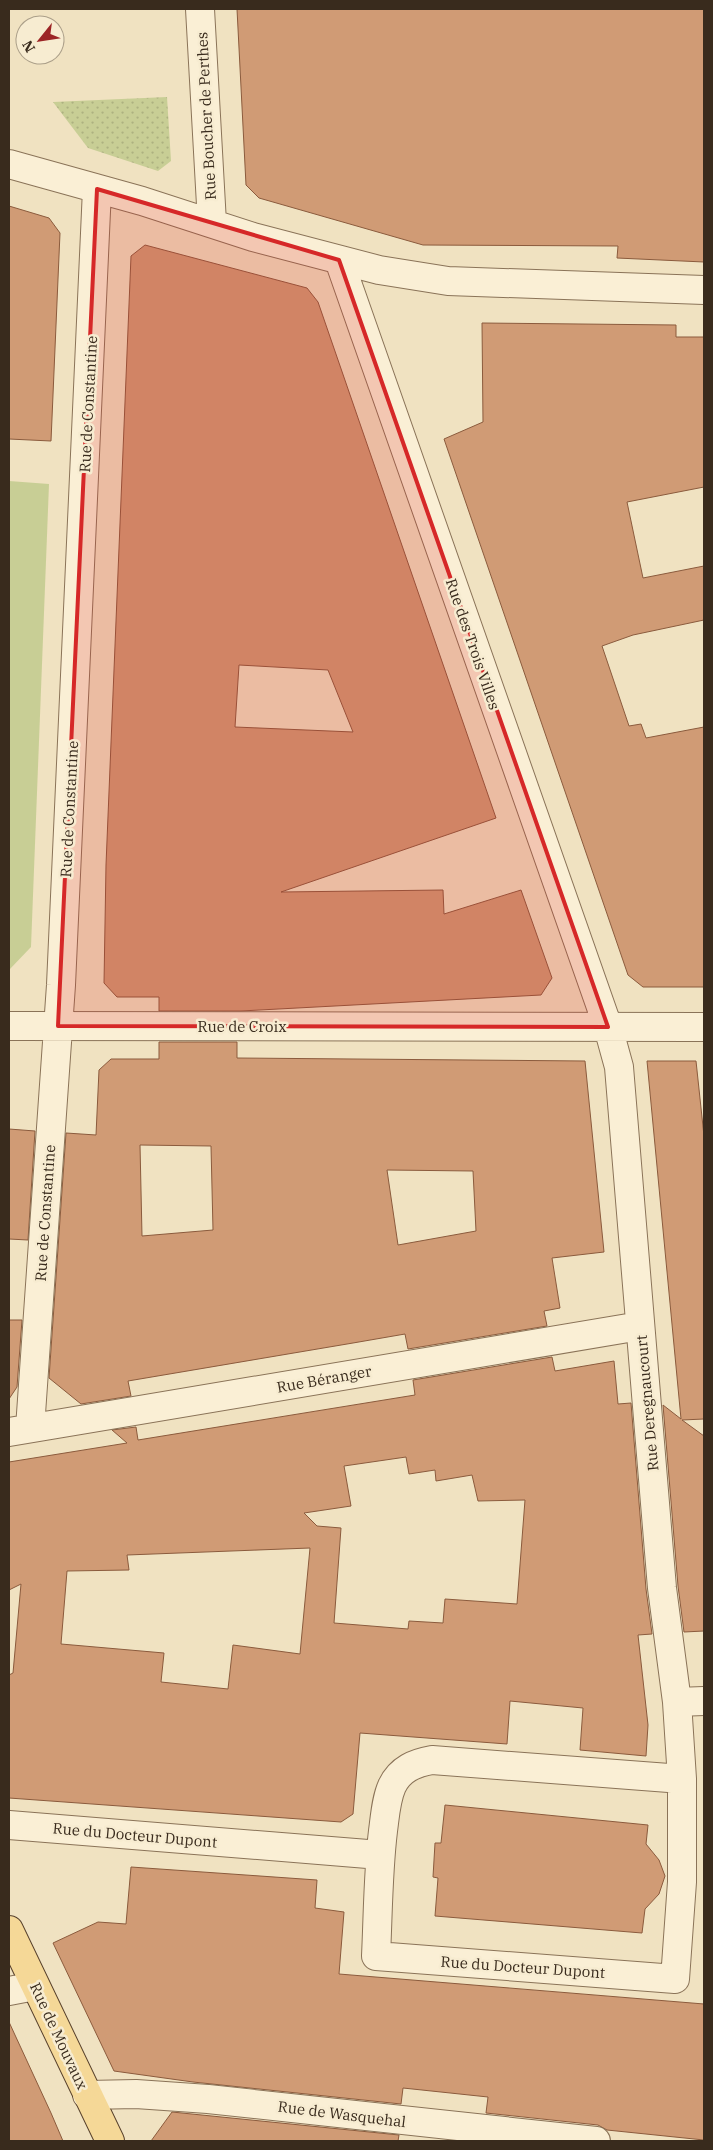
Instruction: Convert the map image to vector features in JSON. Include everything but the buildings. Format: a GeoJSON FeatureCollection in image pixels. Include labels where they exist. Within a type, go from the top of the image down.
{"type":"FeatureCollection","features":[{"type":"Feature","properties":{"kind":"main road","name":"Rue de Mouvaux"},"geometry":{"type":"LineString","coordinates":[[9,1930],[110,2141]]}},
{"type":"Feature","properties":{"kind":"street","name":"Rue Boucher de Perthes"},"geometry":{"type":"LineString","coordinates":[[200,9],[212,224]]}},
{"type":"Feature","properties":{"kind":"street"},"geometry":{"type":"LineString","coordinates":[[9,164],[142,201],[253,237],[379,270],[448,280],[704,290]]}},
{"type":"Feature","properties":{"kind":"street","name":"Rue de Constantine"},"geometry":{"type":"LineString","coordinates":[[19,1430],[58,1026],[97,189]]}},
{"type":"Feature","properties":{"kind":"street","name":"Rue des Trois Villes"},"geometry":{"type":"LineString","coordinates":[[339,260],[608,1027]]}},
{"type":"Feature","properties":{"kind":"street","name":"Rue de Croix"},"geometry":{"type":"LineString","coordinates":[[9,1026],[704,1027]]}},
{"type":"Feature","properties":{"kind":"street","name":"Rue Deregnaucourt"},"geometry":{"type":"LineString","coordinates":[[608,1027],[619,1067],[662,1588],[677,1702],[682,1779]]}},
{"type":"Feature","properties":{"kind":"street","name":"Rue Béranger"},"geometry":{"type":"LineString","coordinates":[[19,1430],[640,1326]]}},
{"type":"Feature","properties":{"kind":"street"},"geometry":{"type":"LineString","coordinates":[[677,1702],[704,1702]]}},
{"type":"Feature","properties":{"kind":"street","name":"Rue du Docteur Dupont"},"geometry":{"type":"LineString","coordinates":[[432,1760],[682,1779],[693,1882],[674,1979],[376,1956],[380,1855],[385,1817],[393,1785],[403,1772],[417,1763],[432,1760]]}},
{"type":"Feature","properties":{"kind":"street","name":"Rue du Docteur Dupont"},"geometry":{"type":"LineString","coordinates":[[9,1824],[380,1855]]}},
{"type":"Feature","properties":{"kind":"street"},"geometry":{"type":"LineString","coordinates":[[9,1991],[35,1986]]}},
{"type":"Feature","properties":{"kind":"street","name":"Rue de Wasquehal"},"geometry":{"type":"LineString","coordinates":[[87,2095],[136,2094],[208,2099],[596,2141]]}},
{"type":"Feature","properties":{"kind":"highlighted area"},"geometry":{"type":"Polygon","coordinates":[[[97,189],[339,260],[608,1027],[58,1026],[97,189]]]}},
{"type":"Feature","properties":{"kind":"green space"},"geometry":{"type":"Polygon","coordinates":[[[167,97],[171,161],[158,171],[88,148],[53,102],[167,97]]]}},
{"type":"Feature","properties":{"kind":"green space"},"geometry":{"type":"Polygon","coordinates":[[[9,481],[49,484],[31,947],[9,970],[9,481]]]}}]}
